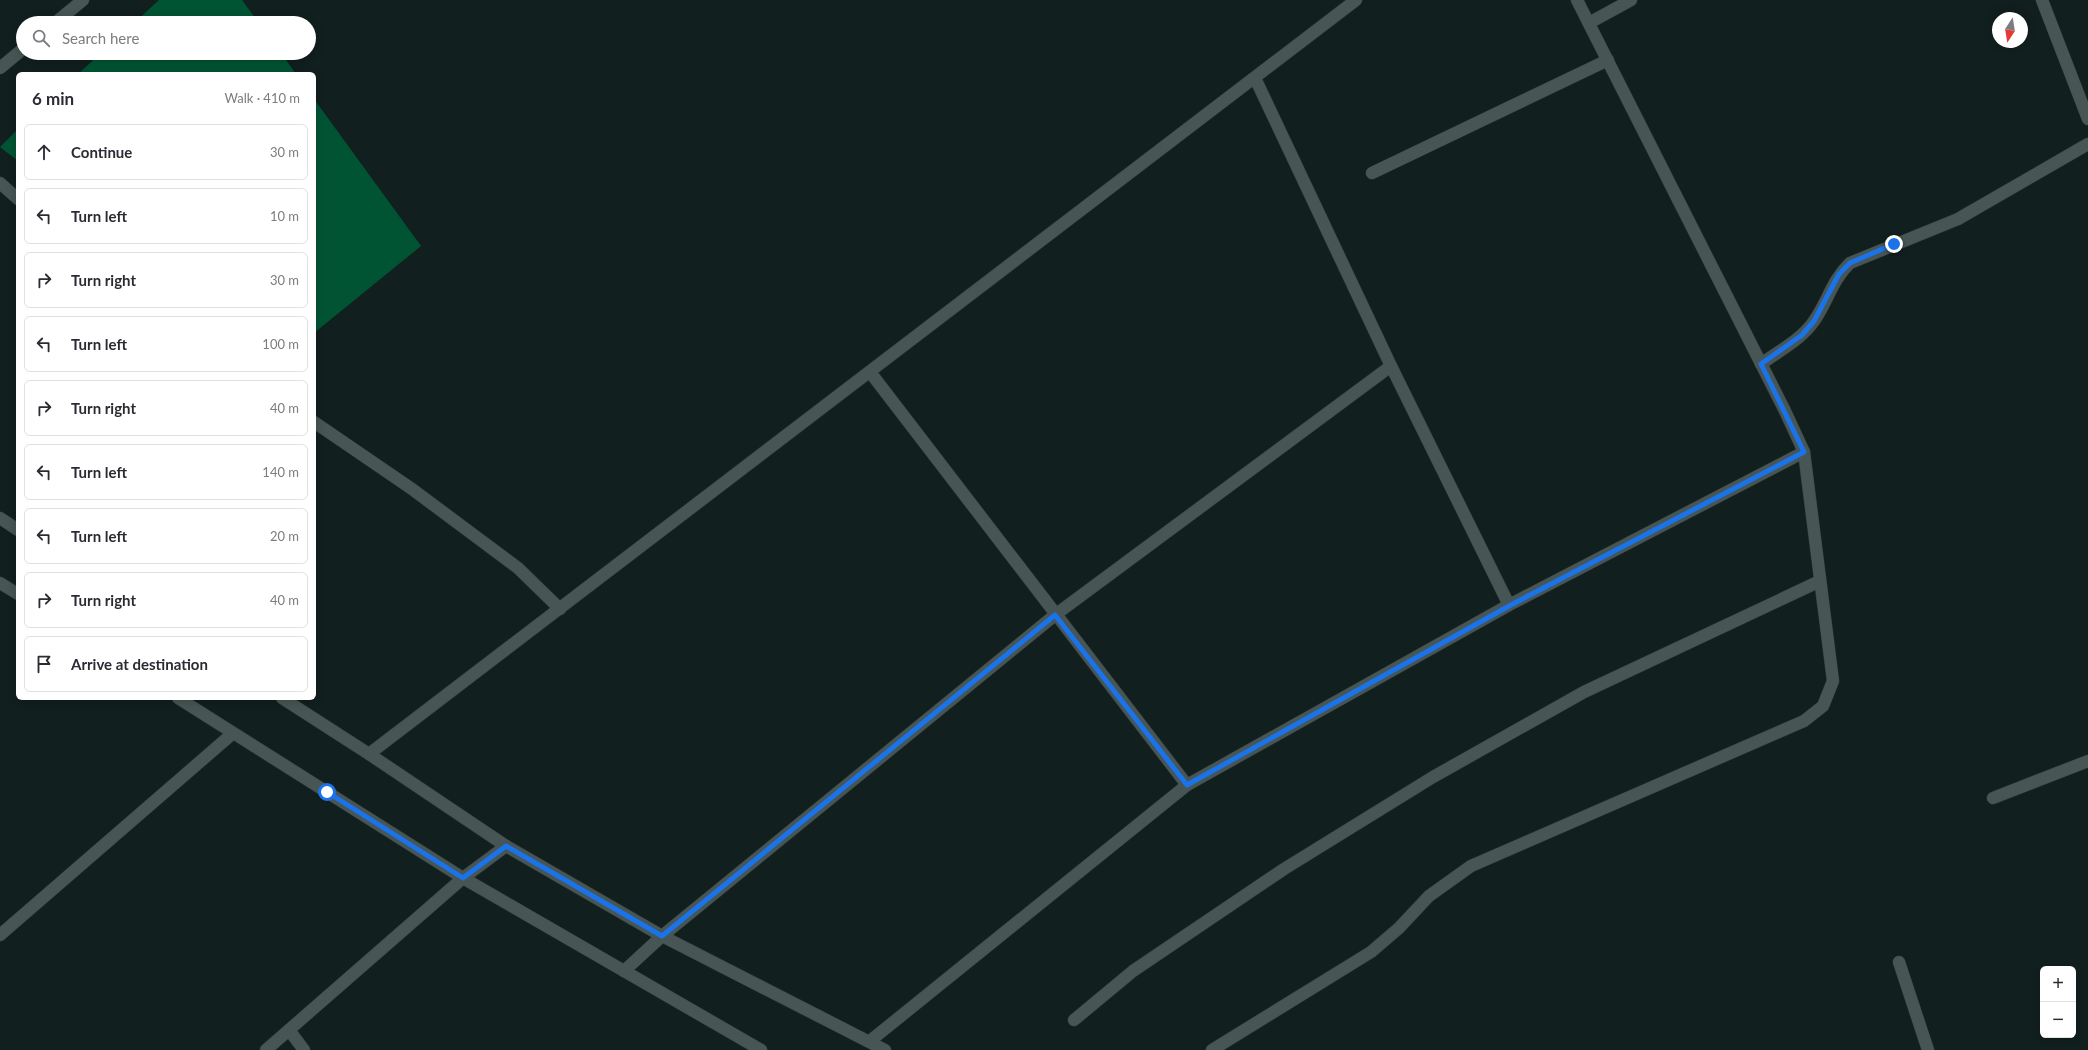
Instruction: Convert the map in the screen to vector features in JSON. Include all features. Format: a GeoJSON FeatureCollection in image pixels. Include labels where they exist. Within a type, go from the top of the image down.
{"type":"FeatureCollection","features":[{"type":"Feature","properties":{"kind":"street"},"geometry":{"type":"LineString","coordinates":[[64,16],[83,0]]}},
{"type":"Feature","properties":{"kind":"street"},"geometry":{"type":"LineString","coordinates":[[369,754],[1356,0]]}},
{"type":"Feature","properties":{"kind":"street"},"geometry":{"type":"LineString","coordinates":[[1212,1050],[1371,952],[1400,928],[1430,896],[1471,866],[1804,721],[1823,706],[1833,681],[1804,452],[1577,0]]}},
{"type":"Feature","properties":{"kind":"street"},"geometry":{"type":"LineString","coordinates":[[1589,23],[1631,0]]}},
{"type":"Feature","properties":{"kind":"street"},"geometry":{"type":"LineString","coordinates":[[2042,0],[2088,119]]}},
{"type":"Feature","properties":{"kind":"street"},"geometry":{"type":"LineString","coordinates":[[0,68],[16,55]]}},
{"type":"Feature","properties":{"kind":"street"},"geometry":{"type":"LineString","coordinates":[[1372,173],[1608,60]]}},
{"type":"Feature","properties":{"kind":"street"},"geometry":{"type":"LineString","coordinates":[[1255,78],[1391,366],[1509,606]]}},
{"type":"Feature","properties":{"kind":"street"},"geometry":{"type":"LineString","coordinates":[[1761,364],[1802,335],[1814,321],[1839,274],[1850,263],[1958,219],[2088,144]]}},
{"type":"Feature","properties":{"kind":"street"},"geometry":{"type":"LineString","coordinates":[[0,183],[16,197]]}},
{"type":"Feature","properties":{"kind":"street"},"geometry":{"type":"LineString","coordinates":[[624,971],[662,936],[1055,615],[1391,366]]}},
{"type":"Feature","properties":{"kind":"street"},"geometry":{"type":"LineString","coordinates":[[870,372],[1055,615],[1187,785]]}},
{"type":"Feature","properties":{"kind":"street"},"geometry":{"type":"LineString","coordinates":[[316,423],[412,489],[518,568],[560,608]]}},
{"type":"Feature","properties":{"kind":"street"},"geometry":{"type":"LineString","coordinates":[[870,1041],[1187,785],[1509,606],[1804,452]]}},
{"type":"Feature","properties":{"kind":"street"},"geometry":{"type":"LineString","coordinates":[[0,518],[16,529]]}},
{"type":"Feature","properties":{"kind":"street"},"geometry":{"type":"LineString","coordinates":[[1074,1020],[1133,971],[1284,869],[1433,777],[1584,692],[1820,581]]}},
{"type":"Feature","properties":{"kind":"street"},"geometry":{"type":"LineString","coordinates":[[0,583],[16,593]]}},
{"type":"Feature","properties":{"kind":"street"},"geometry":{"type":"LineString","coordinates":[[181,700],[232,734],[463,878],[762,1050]]}},
{"type":"Feature","properties":{"kind":"street"},"geometry":{"type":"LineString","coordinates":[[285,700],[369,754],[506,846],[662,936],[886,1050]]}},
{"type":"Feature","properties":{"kind":"street"},"geometry":{"type":"LineString","coordinates":[[0,935],[232,734]]}},
{"type":"Feature","properties":{"kind":"street"},"geometry":{"type":"LineString","coordinates":[[1993,798],[2088,761]]}},
{"type":"Feature","properties":{"kind":"street"},"geometry":{"type":"LineString","coordinates":[[266,1050],[463,878],[506,846]]}},
{"type":"Feature","properties":{"kind":"street"},"geometry":{"type":"LineString","coordinates":[[1899,962],[1928,1050]]}},
{"type":"Feature","properties":{"kind":"street"},"geometry":{"type":"LineString","coordinates":[[289,1030],[304,1050]]}},
{"type":"Feature","properties":{"kind":"building"},"geometry":{"type":"Polygon","coordinates":[[[159,0],[242,0],[254,16],[142,16],[159,0]]]}},
{"type":"Feature","properties":{"kind":"building"},"geometry":{"type":"Polygon","coordinates":[[[93,60],[286,60],[295,72],[80,72],[93,60]]]}},
{"type":"Feature","properties":{"kind":"building"},"geometry":{"type":"Polygon","coordinates":[[[316,102],[421,246],[316,331],[316,102]]]}},
{"type":"Feature","properties":{"kind":"building"},"geometry":{"type":"Polygon","coordinates":[[[16,131],[16,159],[0,147],[16,131]]]}},
{"type":"Feature","properties":{"kind":"route"},"geometry":{"type":"LineString","coordinates":[[327,792],[463,878],[506,846],[662,936],[1055,615],[1187,785],[1509,606],[1804,452],[1761,364],[1802,335],[1814,321],[1839,274],[1850,263],[1894,244]]}}]}
